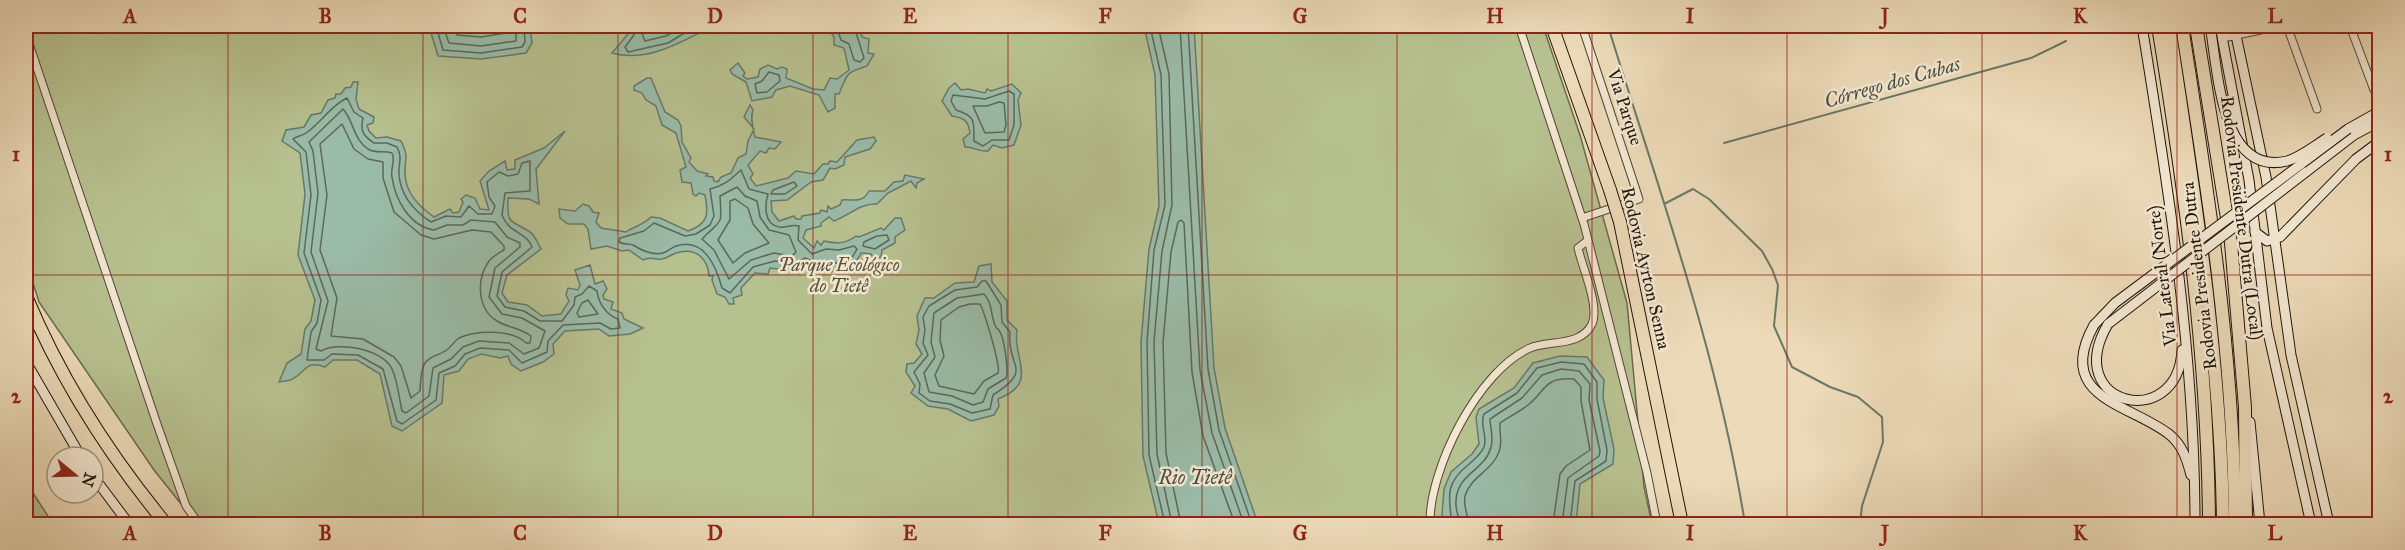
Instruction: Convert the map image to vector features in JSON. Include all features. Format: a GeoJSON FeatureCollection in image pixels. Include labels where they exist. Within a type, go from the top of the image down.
{"type":"FeatureCollection","features":[{"type":"Feature","properties":{"kind":"highway","name":"Rodovia Ayrton Senna"},"geometry":{"type":"LineString","coordinates":[[1552,26],[1620,222],[1682,525]]}},
{"type":"Feature","properties":{"kind":"highway","name":"Rodovia Presidente Dutra"},"geometry":{"type":"LineString","coordinates":[[2158,26],[2191,258],[2201,362],[2209,525]]}},
{"type":"Feature","properties":{"kind":"highway","name":"Rodovia Presidente Dutra"},"geometry":{"type":"LineString","coordinates":[[2169,26],[2196,199],[2215,350],[2223,525]]}},
{"type":"Feature","properties":{"kind":"highway","name":"Rodovia Presidente Dutra"},"geometry":{"type":"LineString","coordinates":[[2181,26],[2209,198],[2228,350],[2235,525]]}},
{"type":"Feature","properties":{"kind":"highway","name":"Rodovia Presidente Dutra (Local)"},"geometry":{"type":"LineString","coordinates":[[2196,26],[2231,243],[2245,407],[2246,525]]}},
{"type":"Feature","properties":{"kind":"highway"},"geometry":{"type":"LineString","coordinates":[[26,296],[80,401],[112,452],[166,525]]}},
{"type":"Feature","properties":{"kind":"main road","name":"Via Lateral (Norte)"},"geometry":{"type":"LineString","coordinates":[[2142,26],[2172,215],[2185,317],[2195,525]]}},
{"type":"Feature","properties":{"kind":"main road"},"geometry":{"type":"LineString","coordinates":[[2210,26],[2229,125],[2243,150],[2262,160],[2288,161],[2379,111]]}},
{"type":"Feature","properties":{"kind":"main road"},"geometry":{"type":"LineString","coordinates":[[2220,26],[2249,180],[2267,328],[2311,525]]}},
{"type":"Feature","properties":{"kind":"main road"},"geometry":{"type":"LineString","coordinates":[[2235,30],[2265,171],[2286,327],[2330,525]]}},
{"type":"Feature","properties":{"kind":"main road"},"geometry":{"type":"LineString","coordinates":[[2185,317],[2182,360],[2173,382],[2154,398],[2137,400],[2115,393],[2098,375],[2095,352],[2108,324],[2354,135],[2379,121]]}},
{"type":"Feature","properties":{"kind":"main road"},"geometry":{"type":"LineString","coordinates":[[2195,490],[2186,455],[2176,440],[2163,430],[2112,405],[2093,387],[2084,361],[2086,339],[2094,325],[2115,303],[2348,129]]}},
{"type":"Feature","properties":{"kind":"main road"},"geometry":{"type":"LineString","coordinates":[[2255,232],[2262,239],[2274,240],[2356,159],[2379,141]]}},
{"type":"Feature","properties":{"kind":"main road"},"geometry":{"type":"LineString","coordinates":[[26,362],[74,445]]}},
{"type":"Feature","properties":{"kind":"main road"},"geometry":{"type":"LineString","coordinates":[[2280,393],[2299,387]]}},
{"type":"Feature","properties":{"kind":"main road"},"geometry":{"type":"LineString","coordinates":[[2245,407],[2250,424],[2260,525]]}},
{"type":"Feature","properties":{"kind":"main road"},"geometry":{"type":"LineString","coordinates":[[105,492],[129,525]]}},
{"type":"Feature","properties":{"kind":"street"},"geometry":{"type":"LineString","coordinates":[[1519,26],[1582,218],[1647,474],[1657,525]]}},
{"type":"Feature","properties":{"kind":"street","name":"Via Parque"},"geometry":{"type":"LineString","coordinates":[[1582,26],[1639,199],[1582,218]]}},
{"type":"Feature","properties":{"kind":"street"},"geometry":{"type":"LineString","coordinates":[[2223,38],[2235,30],[2279,26]]}},
{"type":"Feature","properties":{"kind":"street"},"geometry":{"type":"LineString","coordinates":[[2287,26],[2317,109]]}},
{"type":"Feature","properties":{"kind":"street"},"geometry":{"type":"LineString","coordinates":[[2350,26],[2374,90]]}},
{"type":"Feature","properties":{"kind":"street"},"geometry":{"type":"LineString","coordinates":[[26,35],[156,424],[186,506],[199,525]]}},
{"type":"Feature","properties":{"kind":"street"},"geometry":{"type":"LineString","coordinates":[[1430,525],[1437,482],[1463,416],[1477,396],[1522,352],[1539,345],[1565,342],[1591,326],[1594,317],[1592,301],[1578,248],[1587,241]]}},
{"type":"Feature","properties":{"kind":"green space","name":"Parque Ecológico do Tietê"},"geometry":{"type":"Polygon","coordinates":[[[26,26],[1543,26],[1580,135],[1627,303],[1644,487],[1652,524],[197,524],[154,470],[39,302],[26,261],[26,26]]]}},
{"type":"Feature","properties":{"kind":"green space"},"geometry":{"type":"Polygon","coordinates":[[[26,482],[53,524],[26,524],[26,482]]]}},
{"type":"Feature","properties":{"kind":"water"},"geometry":{"type":"Polygon","coordinates":[[[429,26],[530,26],[532,43],[526,53],[481,59],[438,56],[429,26]]]}},
{"type":"Feature","properties":{"kind":"water"},"geometry":{"type":"Polygon","coordinates":[[[624,26],[702,26],[703,31],[670,47],[647,54],[612,53],[628,34],[624,26]]]}},
{"type":"Feature","properties":{"kind":"water"},"geometry":{"type":"Polygon","coordinates":[[[831,26],[859,26],[862,37],[869,39],[868,53],[874,54],[867,66],[848,75],[839,94],[835,94],[835,108],[828,112],[819,95],[790,86],[776,90],[772,97],[752,101],[746,82],[732,74],[730,70],[738,63],[745,73],[743,76],[747,79],[758,77],[760,69],[768,65],[777,69],[782,67],[787,69],[786,78],[813,89],[824,90],[830,78],[837,79],[849,70],[844,48],[834,45],[834,37],[829,30],[831,26]]]}},
{"type":"Feature","properties":{"kind":"water","name":"Rio Tietê"},"geometry":{"type":"Polygon","coordinates":[[[1144,26],[1194,26],[1214,368],[1225,428],[1258,524],[1159,524],[1143,456],[1141,342],[1149,249],[1159,206],[1155,75],[1144,26]]]}},
{"type":"Feature","properties":{"kind":"water"},"geometry":{"type":"Polygon","coordinates":[[[651,78],[665,112],[678,120],[681,126],[682,142],[691,158],[689,162],[697,171],[713,177],[714,181],[718,182],[721,177],[731,173],[738,158],[746,154],[753,130],[755,137],[781,142],[775,149],[769,148],[766,153],[760,151],[748,165],[753,174],[750,178],[756,186],[788,178],[796,171],[814,174],[823,164],[828,164],[830,161],[837,162],[857,140],[874,137],[876,141],[870,149],[845,157],[844,165],[835,169],[830,168],[823,180],[811,182],[787,200],[771,201],[772,212],[779,221],[794,216],[796,219],[801,219],[802,216],[820,213],[821,210],[827,212],[828,206],[831,209],[840,205],[842,200],[863,198],[869,191],[885,191],[894,182],[903,181],[905,175],[924,179],[917,183],[916,188],[911,181],[888,193],[877,204],[860,207],[834,221],[829,217],[821,223],[821,226],[806,230],[803,238],[814,248],[817,241],[821,245],[824,241],[845,242],[881,228],[884,230],[895,218],[901,218],[905,230],[895,237],[895,243],[882,250],[881,257],[874,259],[871,254],[861,253],[852,264],[831,272],[821,270],[817,272],[804,264],[796,271],[770,268],[768,274],[755,273],[741,288],[742,295],[733,298],[734,304],[729,304],[725,297],[717,294],[712,280],[713,276],[709,276],[704,260],[692,252],[677,253],[662,259],[643,260],[629,250],[622,251],[607,246],[591,249],[588,229],[584,224],[568,224],[560,218],[559,209],[575,211],[583,204],[589,206],[593,212],[599,213],[596,222],[601,228],[626,232],[651,217],[660,218],[688,231],[700,225],[706,218],[705,195],[699,193],[696,196],[693,194],[691,183],[682,182],[680,170],[686,167],[676,133],[662,125],[656,106],[646,100],[642,93],[634,90],[634,86],[651,78]]]}},
{"type":"Feature","properties":{"kind":"water"},"geometry":{"type":"Polygon","coordinates":[[[353,82],[358,82],[356,99],[359,109],[374,117],[373,123],[367,125],[369,131],[376,138],[387,137],[401,141],[406,155],[405,174],[408,188],[418,204],[434,217],[450,209],[453,213],[459,212],[463,202],[461,199],[466,195],[475,198],[480,209],[489,210],[480,181],[489,171],[505,161],[507,170],[515,169],[515,160],[544,148],[565,131],[536,169],[539,204],[529,199],[508,198],[509,218],[532,233],[541,249],[507,275],[502,293],[508,302],[527,305],[542,316],[561,314],[569,301],[566,295],[568,288],[578,290],[580,285],[575,270],[590,265],[595,284],[603,281],[607,289],[603,295],[604,299],[613,302],[611,309],[622,313],[624,319],[643,328],[630,334],[609,336],[599,329],[565,331],[553,344],[554,354],[543,362],[521,371],[511,364],[508,356],[500,358],[481,354],[468,359],[459,371],[444,375],[442,403],[402,431],[392,426],[380,374],[357,360],[333,360],[325,367],[310,366],[293,379],[279,382],[287,363],[301,354],[305,329],[311,321],[315,300],[298,255],[305,194],[300,153],[282,141],[286,130],[304,127],[311,115],[321,113],[328,100],[335,98],[336,94],[341,94],[345,88],[351,87],[353,82]]]}},
{"type":"Feature","properties":{"kind":"water"},"geometry":{"type":"Polygon","coordinates":[[[955,83],[961,90],[968,89],[985,93],[987,89],[991,91],[1012,84],[1021,93],[1018,100],[1021,125],[1014,145],[1002,148],[993,145],[988,151],[965,147],[963,139],[970,133],[967,122],[952,116],[942,101],[949,88],[955,83]]]}},
{"type":"Feature","properties":{"kind":"water"},"geometry":{"type":"Polygon","coordinates":[[[750,105],[753,110],[753,128],[744,117],[750,105]]]}},
{"type":"Feature","properties":{"kind":"water"},"geometry":{"type":"Polygon","coordinates":[[[991,264],[992,282],[1007,301],[1007,320],[1017,330],[1016,341],[1021,378],[1018,386],[1011,393],[998,399],[999,406],[994,415],[971,421],[948,409],[928,406],[911,393],[915,386],[906,372],[907,364],[914,363],[922,354],[916,344],[919,330],[917,316],[925,298],[934,298],[955,283],[974,282],[979,266],[991,264]]]}},
{"type":"Feature","properties":{"kind":"water"},"geometry":{"type":"Polygon","coordinates":[[[1560,356],[1587,357],[1604,380],[1603,398],[1614,449],[1613,464],[1580,484],[1576,522],[1574,524],[1447,524],[1442,515],[1444,489],[1451,472],[1472,454],[1479,444],[1476,417],[1479,409],[1514,388],[1533,363],[1560,356]]]}},
{"type":"Feature","properties":{"kind":"waterway"},"geometry":{"type":"LineString","coordinates":[[1608,26],[1686,273],[1719,397],[1745,524]]}},
{"type":"Feature","properties":{"kind":"waterway","name":"Córrego dos Cubas"},"geometry":{"type":"LineString","coordinates":[[1724,143],[2031,58],[2066,41]]}},
{"type":"Feature","properties":{"kind":"waterway"},"geometry":{"type":"LineString","coordinates":[[1666,203],[1693,189],[1709,199],[1762,251],[1778,285],[1774,326],[1792,367],[1830,387],[1858,397],[1882,417],[1883,442],[1862,506],[1860,524]]}}]}
